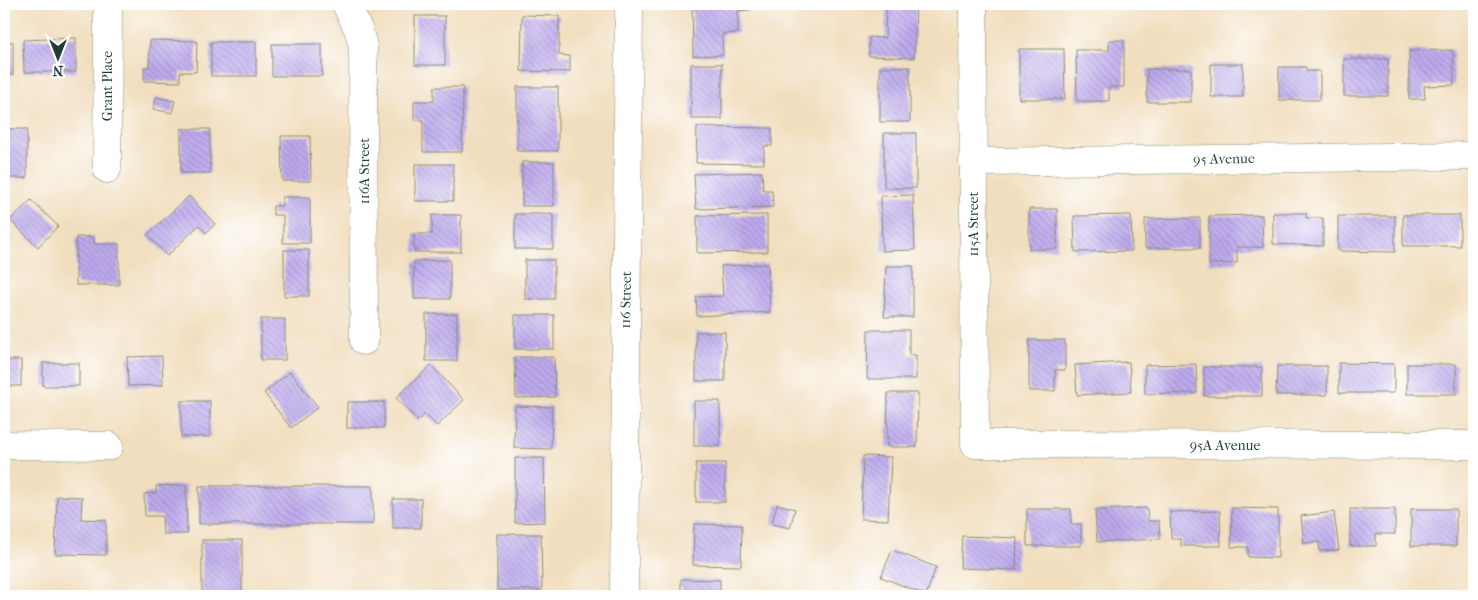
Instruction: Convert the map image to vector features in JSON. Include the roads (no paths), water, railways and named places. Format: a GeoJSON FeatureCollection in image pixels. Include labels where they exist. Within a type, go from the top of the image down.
{"type":"FeatureCollection","features":[{"type":"Feature","properties":{"kind":"street","name":"Grant Place"},"geometry":{"type":"LineString","coordinates":[[107,169],[108,4]]}},
{"type":"Feature","properties":{"kind":"street","name":"116A Street"},"geometry":{"type":"LineString","coordinates":[[346,4],[358,29],[363,46],[364,341]]}},
{"type":"Feature","properties":{"kind":"street","name":"116 Street"},"geometry":{"type":"LineString","coordinates":[[624,596],[629,4]]}},
{"type":"Feature","properties":{"kind":"street","name":"115A Street"},"geometry":{"type":"LineString","coordinates":[[973,4],[975,444]]}},
{"type":"Feature","properties":{"kind":"street","name":"95 Avenue"},"geometry":{"type":"LineString","coordinates":[[973,162],[1474,156]]}},
{"type":"Feature","properties":{"kind":"street","name":"95A Avenue"},"geometry":{"type":"LineString","coordinates":[[975,444],[1474,445]]}},
{"type":"Feature","properties":{"kind":"street"},"geometry":{"type":"LineString","coordinates":[[4,445],[108,446]]}}]}
